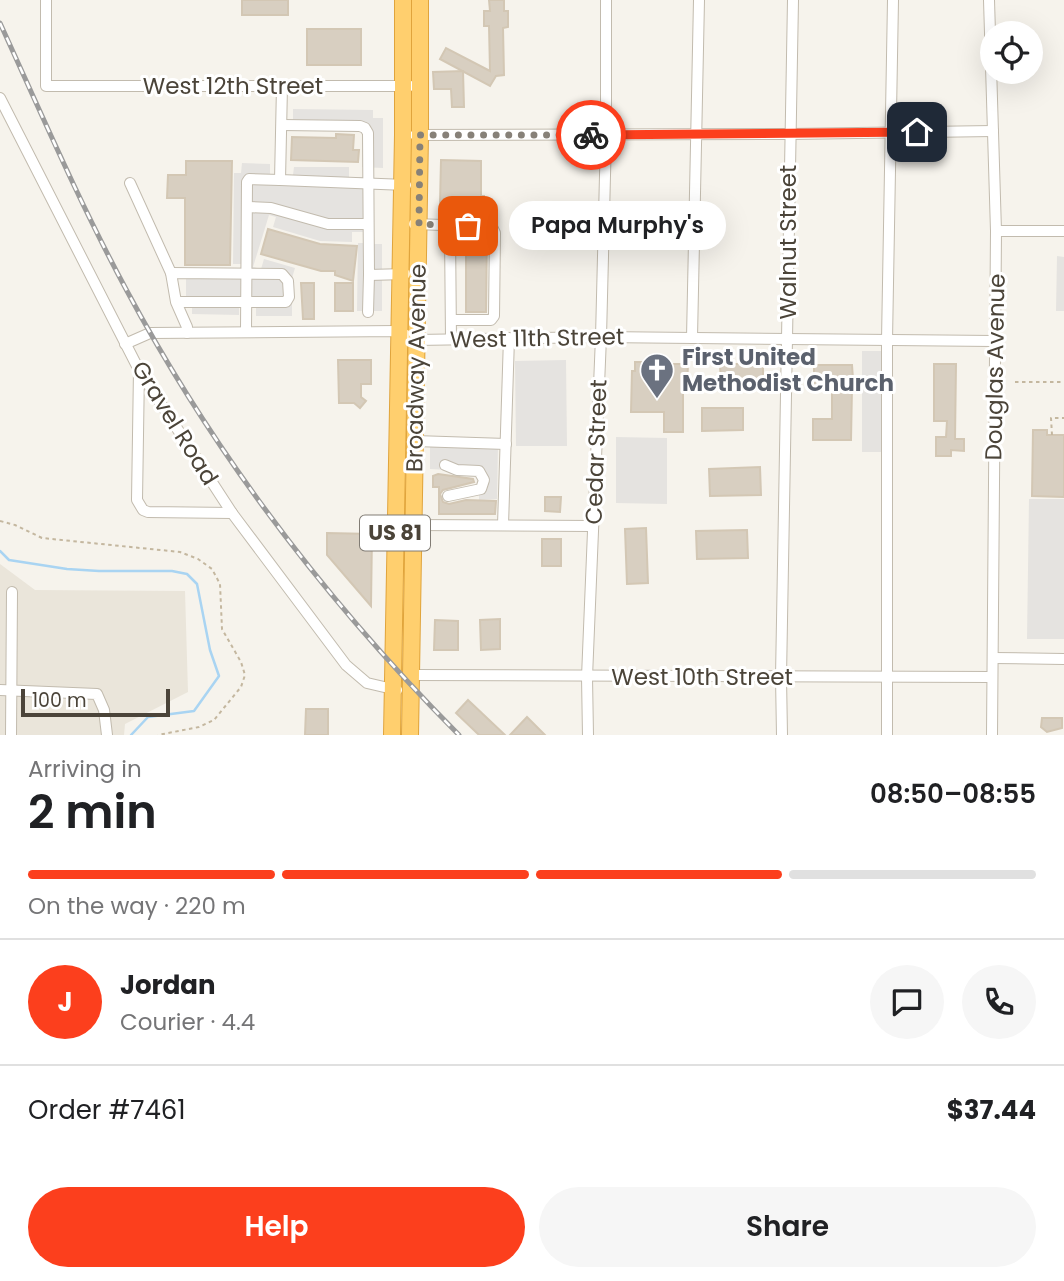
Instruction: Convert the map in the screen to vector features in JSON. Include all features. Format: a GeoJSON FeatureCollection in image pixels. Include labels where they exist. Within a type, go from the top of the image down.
{"type":"FeatureCollection","features":[{"type":"Feature","properties":{"kind":"highway","name":"Broadway Avenue"},"geometry":{"type":"LineString","coordinates":[[403,0],[411,86],[420,135],[410,735]]}},
{"type":"Feature","properties":{"kind":"highway","name":"Broadway Avenue"},"geometry":{"type":"LineString","coordinates":[[392,735],[403,135],[420,0]]}},
{"type":"Feature","properties":{"kind":"street","name":"West 12th Street"},"geometry":{"type":"LineString","coordinates":[[46,0],[46,86],[411,86]]}},
{"type":"Feature","properties":{"kind":"street","name":"Cedar Street"},"geometry":{"type":"LineString","coordinates":[[588,735],[587,677],[606,135],[606,0]]}},
{"type":"Feature","properties":{"kind":"street"},"geometry":{"type":"LineString","coordinates":[[692,338],[699,0]]}},
{"type":"Feature","properties":{"kind":"street","name":"Walnut Street"},"geometry":{"type":"LineString","coordinates":[[782,735],[793,0]]}},
{"type":"Feature","properties":{"kind":"street"},"geometry":{"type":"LineString","coordinates":[[887,735],[887,340],[893,0]]}},
{"type":"Feature","properties":{"kind":"street","name":"Douglas Avenue"},"geometry":{"type":"LineString","coordinates":[[989,0],[996,231],[992,735]]}},
{"type":"Feature","properties":{"kind":"street"},"geometry":{"type":"LineString","coordinates":[[281,180],[282,86]]}},
{"type":"Feature","properties":{"kind":"street","name":"Gravel Road"},"geometry":{"type":"LineString","coordinates":[[0,98],[139,370],[232,513],[346,665],[367,683],[393,689],[411,683]]}},
{"type":"Feature","properties":{"kind":"street"},"geometry":{"type":"LineString","coordinates":[[282,125],[359,126],[365,128],[368,133],[368,312]]}},
{"type":"Feature","properties":{"kind":"street"},"geometry":{"type":"LineString","coordinates":[[403,135],[993,131]]}},
{"type":"Feature","properties":{"kind":"street"},"geometry":{"type":"LineString","coordinates":[[246,332],[249,179],[419,185]]}},
{"type":"Feature","properties":{"kind":"street"},"geometry":{"type":"LineString","coordinates":[[130,183],[171,273],[176,302],[187,333]]}},
{"type":"Feature","properties":{"kind":"street"},"geometry":{"type":"LineString","coordinates":[[247,207],[271,208],[328,224],[368,224]]}},
{"type":"Feature","properties":{"kind":"street"},"geometry":{"type":"LineString","coordinates":[[401,224],[492,227],[495,233],[494,316],[491,320],[451,320]]}},
{"type":"Feature","properties":{"kind":"street"},"geometry":{"type":"LineString","coordinates":[[443,225],[450,232],[451,339]]}},
{"type":"Feature","properties":{"kind":"street"},"geometry":{"type":"LineString","coordinates":[[996,231],[1064,231]]}},
{"type":"Feature","properties":{"kind":"street"},"geometry":{"type":"LineString","coordinates":[[171,273],[282,274],[288,281],[289,297],[286,302],[176,302]]}},
{"type":"Feature","properties":{"kind":"street"},"geometry":{"type":"LineString","coordinates":[[369,275],[418,275]]}},
{"type":"Feature","properties":{"kind":"street","name":"West 11th Street"},"geometry":{"type":"LineString","coordinates":[[125,344],[150,333],[398,331],[416,340],[601,337],[994,341]]}},
{"type":"Feature","properties":{"kind":"street"},"geometry":{"type":"LineString","coordinates":[[503,525],[509,338]]}},
{"type":"Feature","properties":{"kind":"street"},"geometry":{"type":"LineString","coordinates":[[139,370],[139,505],[148,512],[232,513]]}},
{"type":"Feature","properties":{"kind":"street"},"geometry":{"type":"LineString","coordinates":[[415,441],[506,444]]}},
{"type":"Feature","properties":{"kind":"street"},"geometry":{"type":"LineString","coordinates":[[445,465],[457,470],[479,471],[484,480],[477,492],[448,496]]}},
{"type":"Feature","properties":{"kind":"street"},"geometry":{"type":"LineString","coordinates":[[414,525],[593,526]]}},
{"type":"Feature","properties":{"kind":"street"},"geometry":{"type":"LineString","coordinates":[[11,735],[6,690],[12,592]]}},
{"type":"Feature","properties":{"kind":"street"},"geometry":{"type":"LineString","coordinates":[[993,658],[1064,659]]}},
{"type":"Feature","properties":{"kind":"street","name":"West 10th Street"},"geometry":{"type":"LineString","coordinates":[[411,683],[587,677],[992,677]]}},
{"type":"Feature","properties":{"kind":"street"},"geometry":{"type":"LineString","coordinates":[[6,690],[97,694],[104,710],[107,735]]}},
{"type":"Feature","properties":{"kind":"path"},"geometry":{"type":"LineString","coordinates":[[1015,382],[1064,383]]}},
{"type":"Feature","properties":{"kind":"path"},"geometry":{"type":"LineString","coordinates":[[1052,435],[1051,418],[1064,418]]}},
{"type":"Feature","properties":{"kind":"path"},"geometry":{"type":"LineString","coordinates":[[0,520],[42,538],[180,552],[198,559],[212,569],[220,583],[222,629],[241,662],[245,675],[241,687],[214,720],[200,727],[158,735]]}},
{"type":"Feature","properties":{"kind":"shaded area"},"geometry":{"type":"Polygon","coordinates":[[[293,109],[373,110],[373,118],[383,118],[383,168],[362,167],[362,128],[293,127],[293,109]]]}},
{"type":"Feature","properties":{"kind":"shaded area"},"geometry":{"type":"Polygon","coordinates":[[[242,163],[270,164],[270,175],[293,175],[294,167],[349,167],[349,177],[373,177],[373,244],[382,244],[382,311],[357,311],[358,243],[363,243],[363,232],[352,232],[352,242],[320,241],[273,227],[276,217],[269,215],[253,267],[261,269],[264,259],[295,268],[292,278],[292,316],[256,316],[256,306],[239,306],[239,315],[192,314],[192,305],[186,305],[186,268],[244,268],[244,264],[233,264],[234,173],[241,173],[242,163]]]}},
{"type":"Feature","properties":{"kind":"shaded area"},"geometry":{"type":"Polygon","coordinates":[[[1057,256],[1064,257],[1064,311],[1056,311],[1057,256]]]}},
{"type":"Feature","properties":{"kind":"shaded area"},"geometry":{"type":"Polygon","coordinates":[[[862,351],[884,351],[884,452],[862,452],[862,351]]]}},
{"type":"Feature","properties":{"kind":"shaded area"},"geometry":{"type":"Polygon","coordinates":[[[566,360],[567,446],[516,446],[515,361],[566,360]]]}},
{"type":"Feature","properties":{"kind":"shaded area"},"geometry":{"type":"Polygon","coordinates":[[[616,437],[667,438],[667,504],[616,503],[616,437]]]}},
{"type":"Feature","properties":{"kind":"shaded area"},"geometry":{"type":"Polygon","coordinates":[[[430,445],[498,446],[497,499],[479,500],[487,478],[430,469],[430,445]]]}},
{"type":"Feature","properties":{"kind":"shaded area"},"geometry":{"type":"Polygon","coordinates":[[[1029,499],[1064,499],[1064,639],[1027,639],[1029,499]]]}},
{"type":"Feature","properties":{"kind":"shaded area"},"geometry":{"type":"Polygon","coordinates":[[[0,564],[35,590],[185,591],[188,692],[125,724],[124,735],[0,735],[0,564]]]}},
{"type":"Feature","properties":{"kind":"building"},"geometry":{"type":"Polygon","coordinates":[[[242,0],[288,0],[288,15],[242,15],[242,0]]]}},
{"type":"Feature","properties":{"kind":"building"},"geometry":{"type":"Polygon","coordinates":[[[489,0],[504,0],[504,11],[508,11],[508,27],[503,28],[504,75],[496,76],[490,86],[440,59],[446,48],[490,71],[489,26],[484,26],[484,11],[490,11],[489,0]]]}},
{"type":"Feature","properties":{"kind":"building"},"geometry":{"type":"Polygon","coordinates":[[[307,29],[361,29],[361,65],[307,65],[307,29]]]}},
{"type":"Feature","properties":{"kind":"building"},"geometry":{"type":"Polygon","coordinates":[[[463,71],[464,107],[452,107],[451,89],[434,89],[433,72],[463,71]]]}},
{"type":"Feature","properties":{"kind":"building"},"geometry":{"type":"Polygon","coordinates":[[[336,134],[354,135],[353,150],[359,150],[358,162],[291,160],[292,137],[336,138],[336,134]]]}},
{"type":"Feature","properties":{"kind":"building"},"geometry":{"type":"Polygon","coordinates":[[[441,160],[481,161],[481,196],[484,196],[484,205],[440,204],[441,160]]]}},
{"type":"Feature","properties":{"kind":"building"},"geometry":{"type":"Polygon","coordinates":[[[186,161],[232,161],[230,265],[185,265],[185,198],[167,198],[168,175],[186,175],[186,161]]]}},
{"type":"Feature","properties":{"kind":"building"},"geometry":{"type":"Polygon","coordinates":[[[268,229],[320,244],[357,246],[353,281],[335,275],[335,271],[321,271],[261,254],[268,229]]]}},
{"type":"Feature","properties":{"kind":"building"},"geometry":{"type":"Polygon","coordinates":[[[466,234],[487,235],[486,312],[466,312],[466,234]]]}},
{"type":"Feature","properties":{"kind":"building"},"geometry":{"type":"Polygon","coordinates":[[[301,283],[314,283],[314,319],[303,319],[301,283]]]}},
{"type":"Feature","properties":{"kind":"building"},"geometry":{"type":"Polygon","coordinates":[[[335,283],[353,283],[353,311],[335,311],[335,283]]]}},
{"type":"Feature","properties":{"kind":"building"},"geometry":{"type":"Polygon","coordinates":[[[338,360],[371,360],[371,384],[361,384],[361,397],[366,401],[360,408],[354,403],[339,403],[338,360]]]}},
{"type":"Feature","properties":{"kind":"building","name":"First United Methodist Church"},"geometry":{"type":"Polygon","coordinates":[[[635,362],[647,362],[647,371],[669,372],[669,364],[688,364],[687,388],[683,388],[683,432],[664,432],[664,412],[631,412],[632,371],[635,371],[635,362]]]}},
{"type":"Feature","properties":{"kind":"building"},"geometry":{"type":"Polygon","coordinates":[[[720,364],[763,364],[763,385],[721,385],[720,364]]]}},
{"type":"Feature","properties":{"kind":"building"},"geometry":{"type":"Polygon","coordinates":[[[934,364],[956,364],[955,439],[964,439],[964,451],[951,450],[951,456],[936,456],[936,437],[946,437],[947,421],[934,421],[934,364]]]}},
{"type":"Feature","properties":{"kind":"building"},"geometry":{"type":"Polygon","coordinates":[[[814,365],[852,365],[853,379],[858,379],[858,387],[852,387],[851,440],[813,440],[813,419],[832,419],[832,387],[814,387],[814,365]]]}},
{"type":"Feature","properties":{"kind":"building"},"geometry":{"type":"Polygon","coordinates":[[[702,408],[743,408],[743,430],[702,431],[702,408]]]}},
{"type":"Feature","properties":{"kind":"building"},"geometry":{"type":"Polygon","coordinates":[[[1033,430],[1047,430],[1047,435],[1064,435],[1064,497],[1032,496],[1033,430]]]}},
{"type":"Feature","properties":{"kind":"building"},"geometry":{"type":"Polygon","coordinates":[[[760,467],[761,495],[710,496],[709,469],[760,467]]]}},
{"type":"Feature","properties":{"kind":"building"},"geometry":{"type":"Polygon","coordinates":[[[438,474],[473,479],[474,482],[443,490],[440,494],[443,502],[449,504],[466,500],[496,501],[495,514],[439,514],[439,487],[433,487],[433,476],[438,474]]]}},
{"type":"Feature","properties":{"kind":"building"},"geometry":{"type":"Polygon","coordinates":[[[545,497],[561,497],[560,512],[545,511],[545,497]]]}},
{"type":"Feature","properties":{"kind":"building"},"geometry":{"type":"Polygon","coordinates":[[[646,528],[648,583],[627,584],[625,529],[646,528]]]}},
{"type":"Feature","properties":{"kind":"building"},"geometry":{"type":"Polygon","coordinates":[[[747,530],[748,558],[697,559],[696,531],[747,530]]]}},
{"type":"Feature","properties":{"kind":"building"},"geometry":{"type":"Polygon","coordinates":[[[327,533],[372,534],[371,606],[327,555],[327,533]]]}},
{"type":"Feature","properties":{"kind":"building"},"geometry":{"type":"Polygon","coordinates":[[[542,539],[561,539],[561,566],[542,566],[542,539]]]}},
{"type":"Feature","properties":{"kind":"building"},"geometry":{"type":"Polygon","coordinates":[[[500,619],[500,649],[481,650],[480,620],[500,619]]]}},
{"type":"Feature","properties":{"kind":"building"},"geometry":{"type":"Polygon","coordinates":[[[435,620],[458,621],[458,650],[434,650],[435,620]]]}},
{"type":"Feature","properties":{"kind":"building"},"geometry":{"type":"Polygon","coordinates":[[[468,700],[505,735],[479,735],[456,713],[468,700]]]}},
{"type":"Feature","properties":{"kind":"building"},"geometry":{"type":"Polygon","coordinates":[[[306,709],[328,709],[328,735],[305,735],[306,709]]]}},
{"type":"Feature","properties":{"kind":"building"},"geometry":{"type":"Polygon","coordinates":[[[527,717],[545,735],[510,735],[527,717]]]}},
{"type":"Feature","properties":{"kind":"building"},"geometry":{"type":"Polygon","coordinates":[[[1042,718],[1062,718],[1062,728],[1047,732],[1041,727],[1042,718]]]}},
{"type":"Feature","properties":{"kind":"waterway"},"geometry":{"type":"LineString","coordinates":[[0,551],[9,560],[67,569],[172,571],[187,574],[197,584],[210,650],[219,676],[194,711],[148,717],[131,735]]}},
{"type":"Feature","properties":{"kind":"railway"},"geometry":{"type":"LineString","coordinates":[[0,23],[93,225],[161,352],[198,411],[236,469],[320,580],[364,633],[459,735]]}},
{"type":"Feature","properties":{"kind":"way so far"},"geometry":{"type":"LineString","coordinates":[[468,226],[419,224],[420,135],[591,135]]}},
{"type":"Feature","properties":{"kind":"place","name":"Papa Murphy's"},"geometry":{"type":"Point","coordinates":[468,226]}},
{"type":"Feature","properties":{"kind":"place","name":"First United Methodist Church"},"geometry":{"type":"Point","coordinates":[657,400]}},
{"type":"Feature","properties":{"kind":"route"},"geometry":{"type":"LineString","coordinates":[[591,135],[917,132]]}}]}
